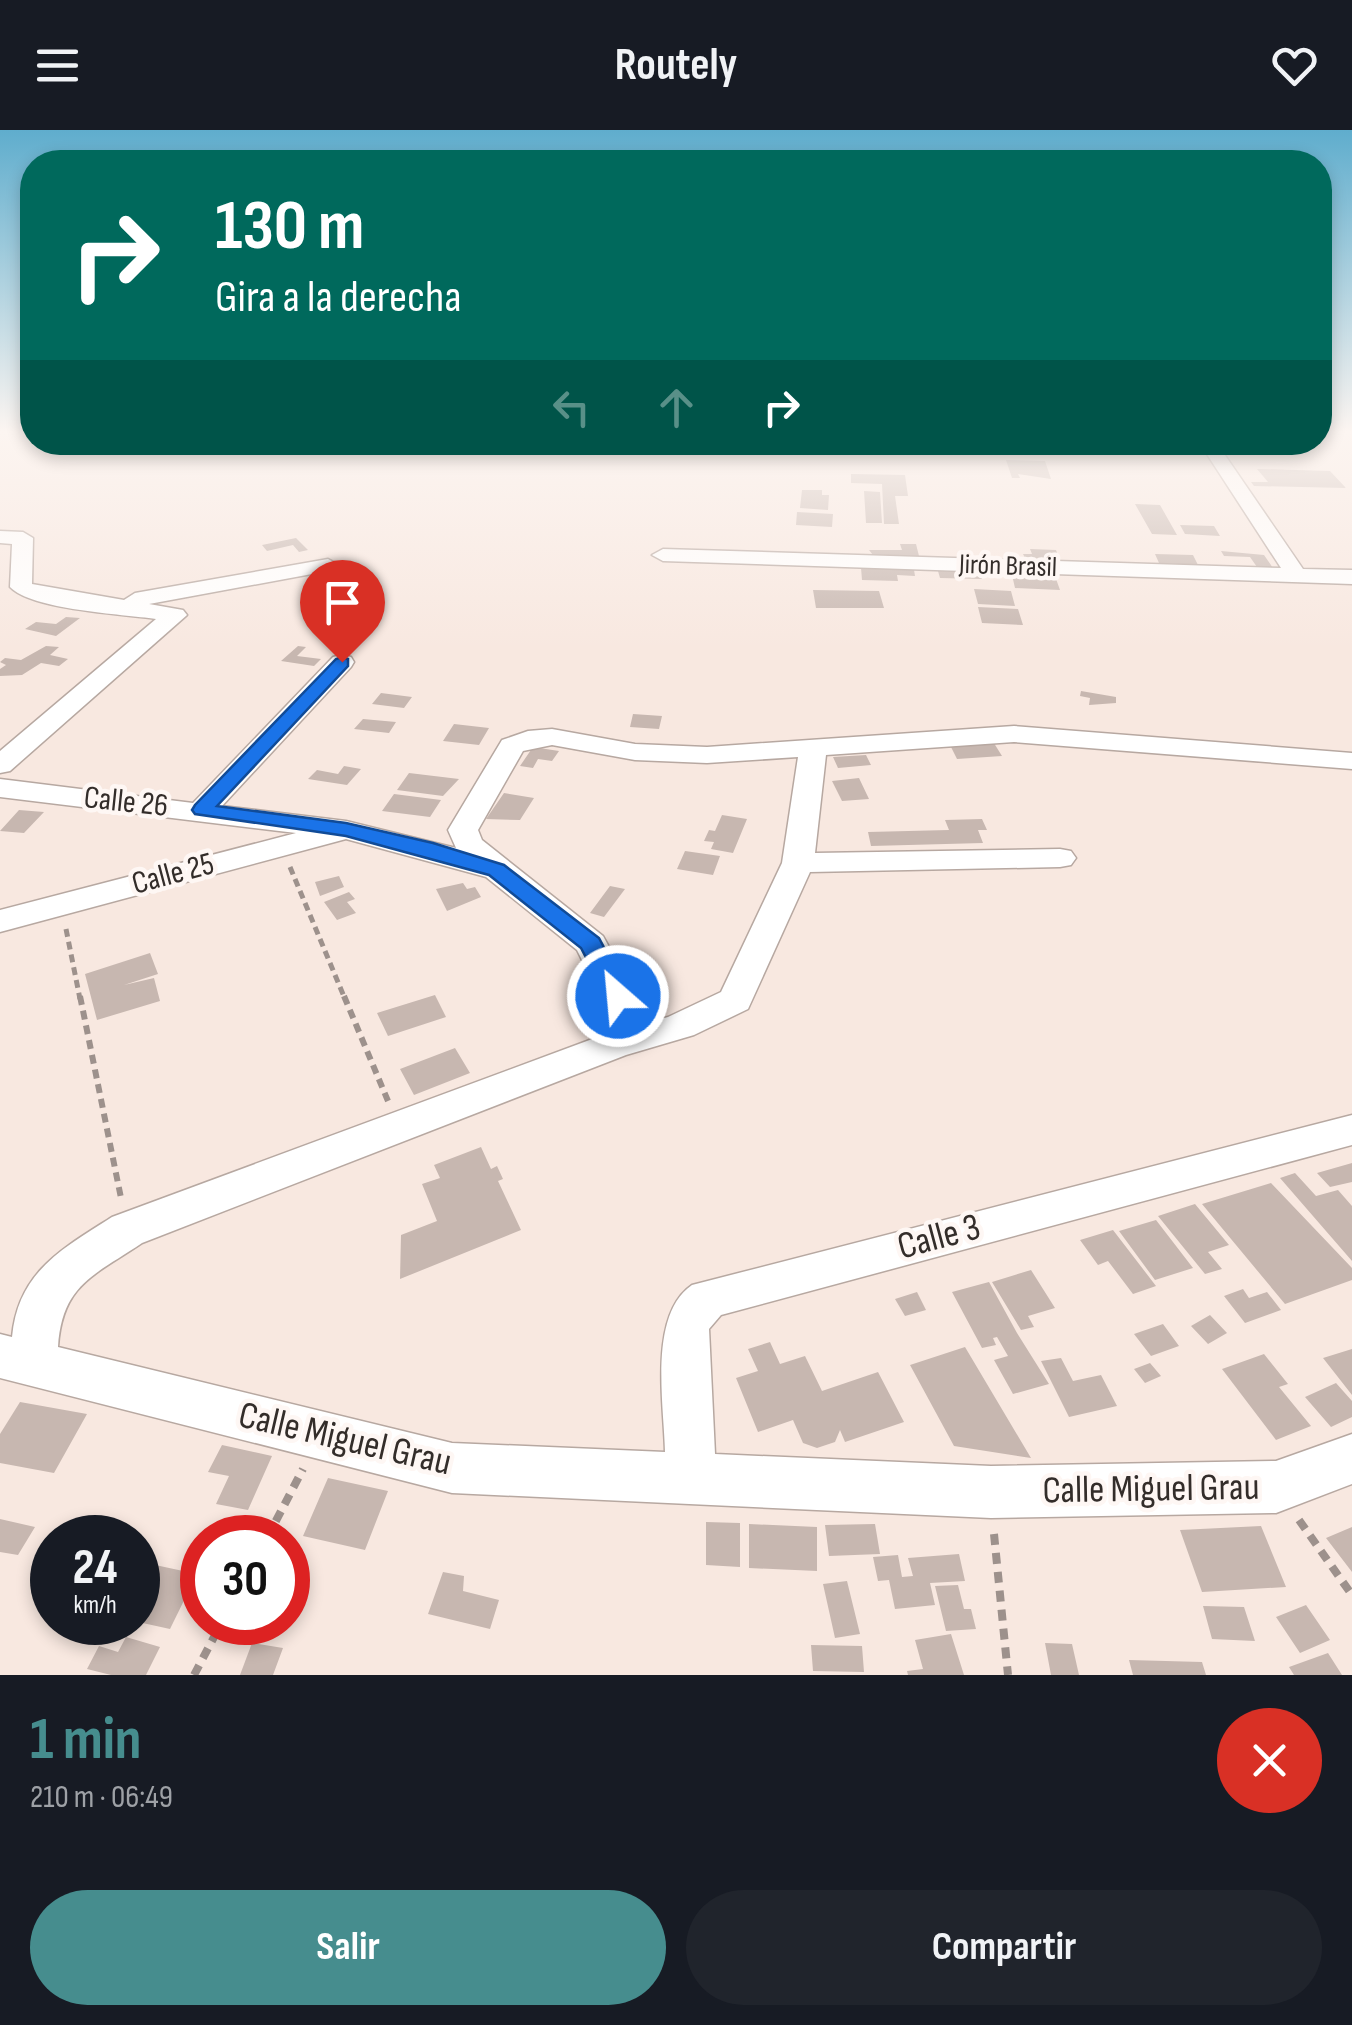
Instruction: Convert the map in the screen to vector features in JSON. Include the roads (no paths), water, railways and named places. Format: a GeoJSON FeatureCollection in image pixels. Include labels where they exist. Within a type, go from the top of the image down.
{"type":"FeatureCollection","features":[{"type":"Feature","properties":{"kind":"street"},"geometry":{"type":"LineString","coordinates":[[1249,505],[1296,575]]}},
{"type":"Feature","properties":{"kind":"street"},"geometry":{"type":"LineString","coordinates":[[0,537],[23,538],[21,586]]}},
{"type":"Feature","properties":{"kind":"street","name":"Jirón Brasil"},"geometry":{"type":"LineString","coordinates":[[664,555],[1352,577]]}},
{"type":"Feature","properties":{"kind":"street"},"geometry":{"type":"LineString","coordinates":[[111,605],[328,565]]}},
{"type":"Feature","properties":{"kind":"street"},"geometry":{"type":"LineString","coordinates":[[0,601],[21,586]]}},
{"type":"Feature","properties":{"kind":"street"},"geometry":{"type":"LineString","coordinates":[[0,765],[175,615],[37,594],[21,586]]}},
{"type":"Feature","properties":{"kind":"street"},"geometry":{"type":"LineString","coordinates":[[202,810],[342,662]]}},
{"type":"Feature","properties":{"kind":"street"},"geometry":{"type":"LineString","coordinates":[[496,870],[469,844],[463,830],[512,746],[528,739],[552,737],[635,752],[707,756],[1014,734],[1352,762]]}},
{"type":"Feature","properties":{"kind":"street"},"geometry":{"type":"LineString","coordinates":[[1315,739],[1352,745]]}},
{"type":"Feature","properties":{"kind":"street","name":"Calle Miguel Grau"},"geometry":{"type":"LineString","coordinates":[[813,748],[798,864],[735,1000],[680,1026],[612,1046],[127,1230],[62,1273],[16,1359],[452,1468],[990,1492],[1276,1487],[1352,1459]]}},
{"type":"Feature","properties":{"kind":"street","name":"Calle 26"},"geometry":{"type":"LineString","coordinates":[[0,788],[346,830],[496,870],[591,944],[618,996],[612,1046]]}},
{"type":"Feature","properties":{"kind":"street","name":"Calle 25"},"geometry":{"type":"LineString","coordinates":[[0,921],[346,830]]}},
{"type":"Feature","properties":{"kind":"street"},"geometry":{"type":"LineString","coordinates":[[798,864],[1060,858]]}},
{"type":"Feature","properties":{"kind":"street","name":"Calle 3"},"geometry":{"type":"LineString","coordinates":[[691,1478],[686,1327],[698,1306],[708,1299],[1352,1130]]}}]}
